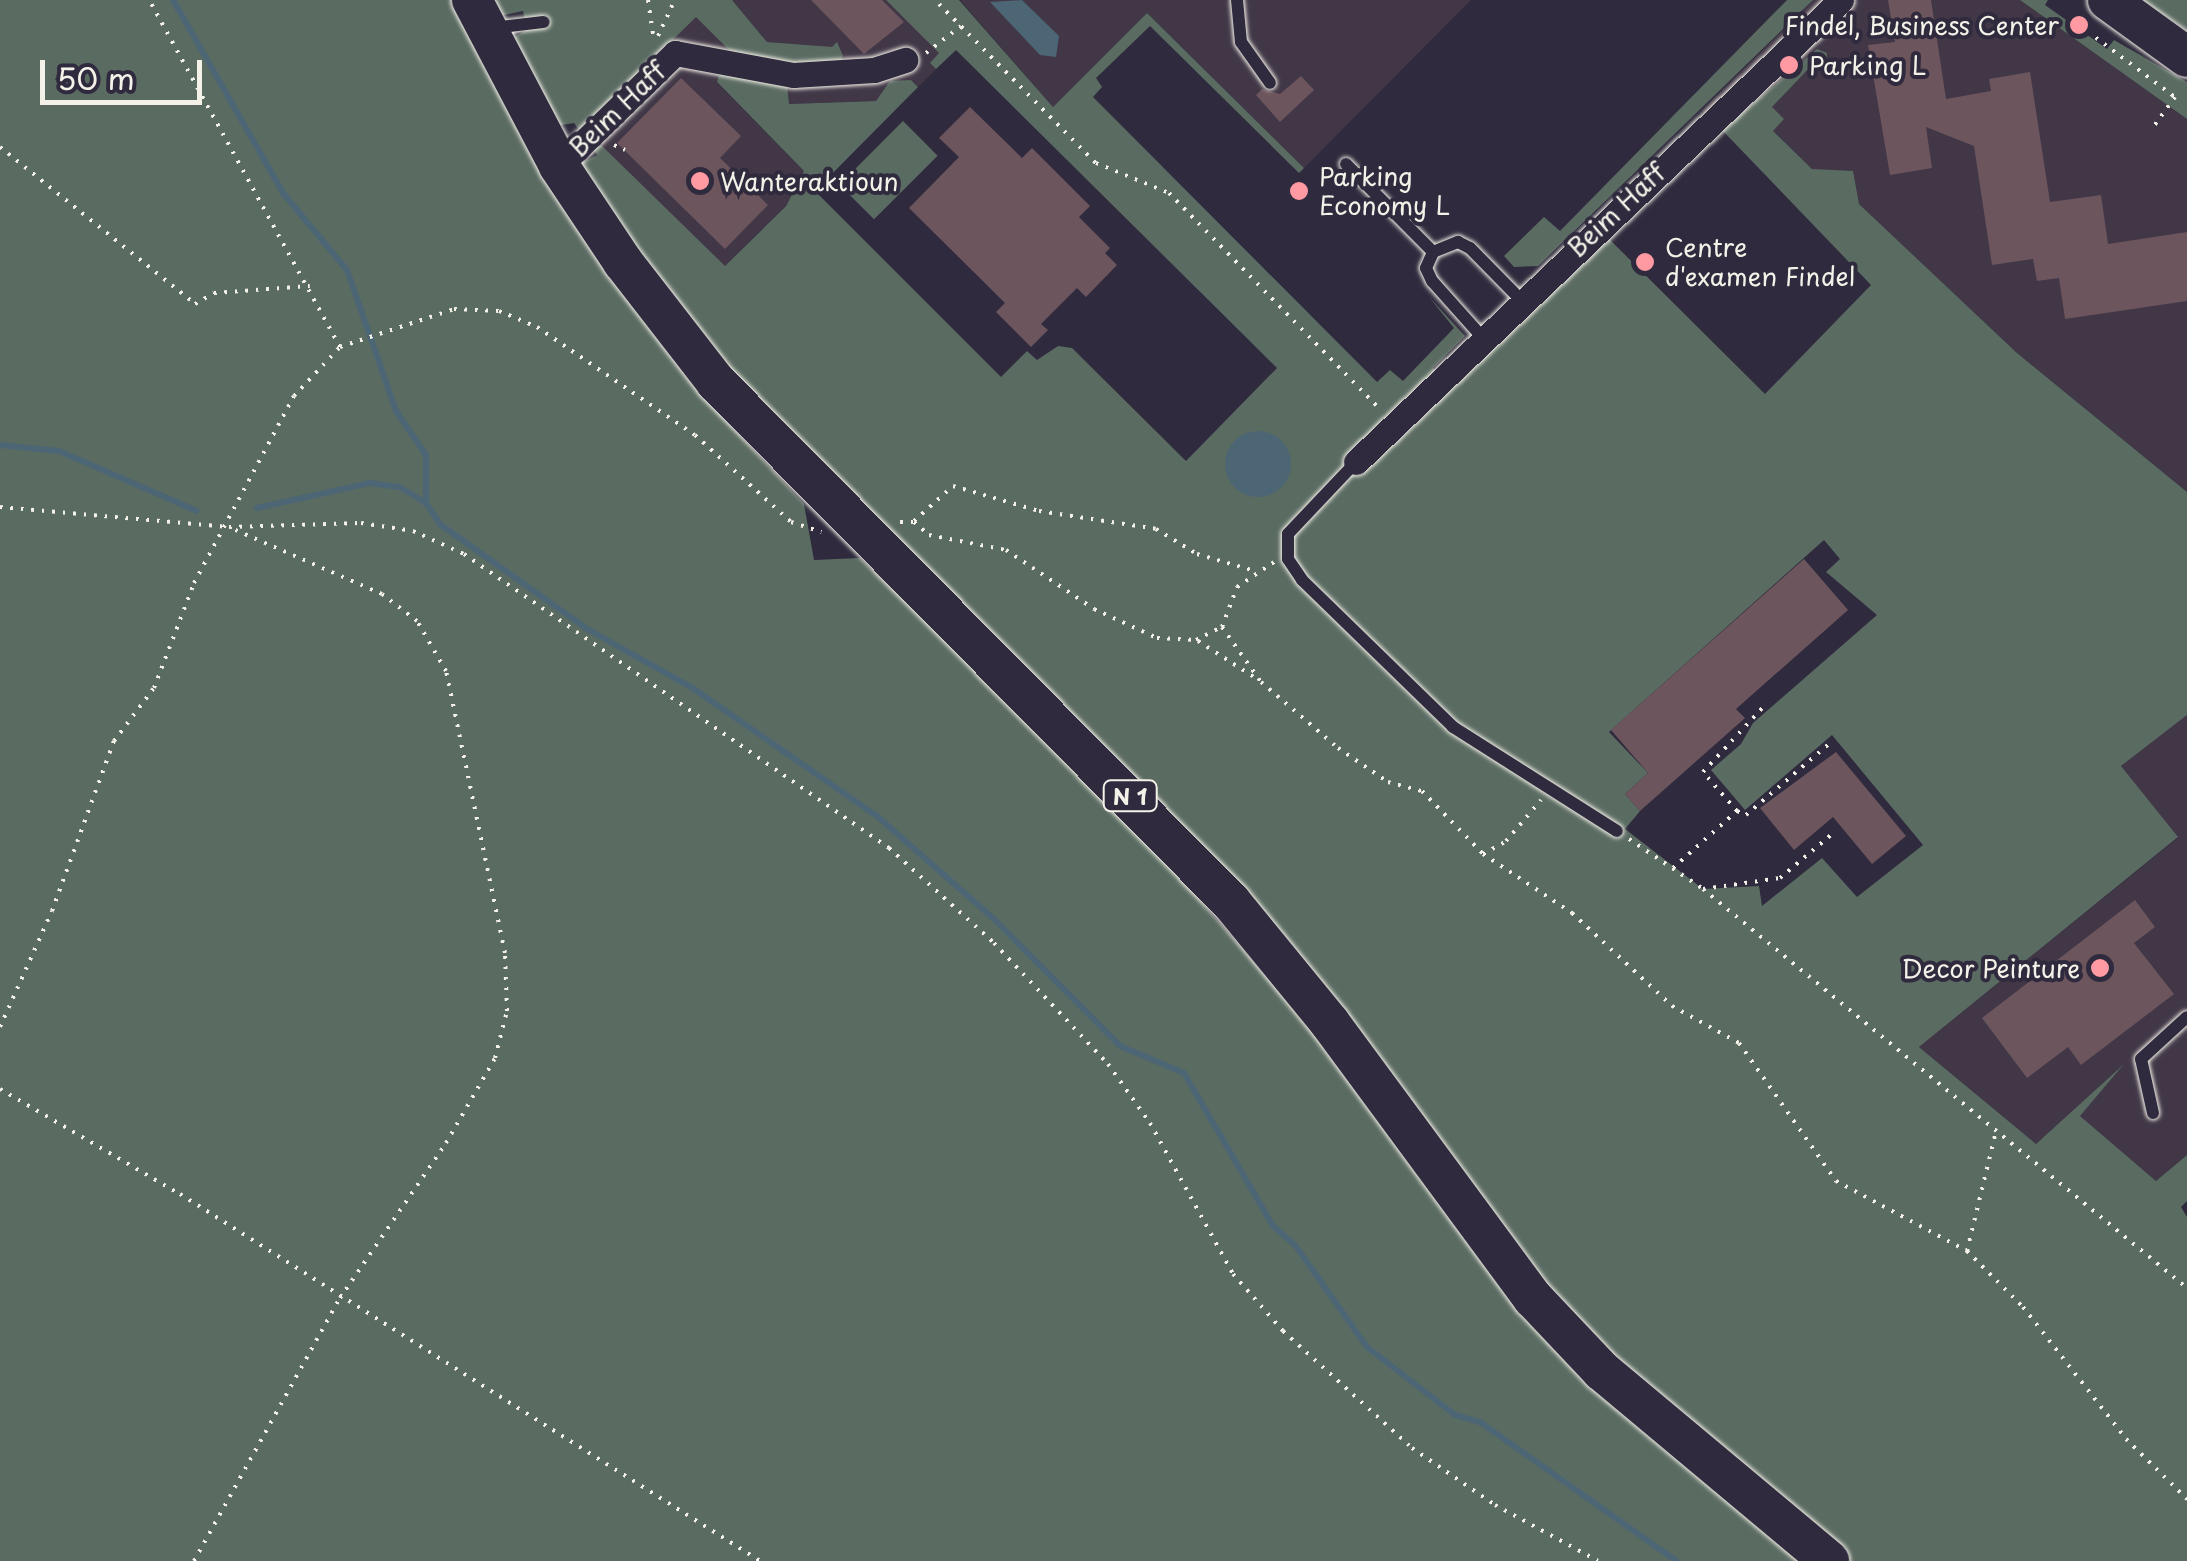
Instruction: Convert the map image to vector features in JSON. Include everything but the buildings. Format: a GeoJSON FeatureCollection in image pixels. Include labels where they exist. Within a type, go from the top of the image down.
{"type":"FeatureCollection","features":[{"type":"Feature","properties":{"kind":"main road"},"geometry":{"type":"LineString","coordinates":[[2093,13],[2187,57]]}},
{"type":"Feature","properties":{"kind":"main road","name":"N 1"},"geometry":{"type":"LineString","coordinates":[[478,14],[559,166],[622,262],[716,382],[1231,902],[1330,1023],[1533,1298],[1579,1347],[1697,1456],[1829,1561]]}},
{"type":"Feature","properties":{"kind":"street","name":"Beim Haff"},"geometry":{"type":"LineString","coordinates":[[1356,462],[1841,0]]}},
{"type":"Feature","properties":{"kind":"street","name":"Beim Haff"},"geometry":{"type":"LineString","coordinates":[[559,166],[658,54],[692,52],[793,75],[874,70],[904,60]]}},
{"type":"Feature","properties":{"kind":"lane"},"geometry":{"type":"LineString","coordinates":[[1237,0],[1241,42],[1270,83]]}},
{"type":"Feature","properties":{"kind":"lane"},"geometry":{"type":"LineString","coordinates":[[478,14],[544,22]]}},
{"type":"Feature","properties":{"kind":"lane"},"geometry":{"type":"LineString","coordinates":[[1346,164],[1433,252]]}},
{"type":"Feature","properties":{"kind":"lane"},"geometry":{"type":"LineString","coordinates":[[1483,338],[1432,281],[1426,268],[1433,252],[1458,242],[1470,248],[1522,301]]}},
{"type":"Feature","properties":{"kind":"lane"},"geometry":{"type":"LineString","coordinates":[[1356,462],[1288,534],[1288,559],[1302,580],[1453,727],[1617,831]]}},
{"type":"Feature","properties":{"kind":"lane"},"geometry":{"type":"LineString","coordinates":[[2153,1113],[2142,1059],[2187,1017]]}},
{"type":"Feature","properties":{"kind":"path"},"geometry":{"type":"LineString","coordinates":[[149,0],[312,286],[340,346]]}},
{"type":"Feature","properties":{"kind":"path"},"geometry":{"type":"LineString","coordinates":[[648,0],[658,54]]}},
{"type":"Feature","properties":{"kind":"path"},"geometry":{"type":"LineString","coordinates":[[658,54],[676,0]]}},
{"type":"Feature","properties":{"kind":"path"},"geometry":{"type":"LineString","coordinates":[[940,4],[1096,162],[1169,193],[1395,424]]}},
{"type":"Feature","properties":{"kind":"path"},"geometry":{"type":"LineString","coordinates":[[2093,13],[2175,97],[2154,126]]}},
{"type":"Feature","properties":{"kind":"path"},"geometry":{"type":"LineString","coordinates":[[904,60],[936,50],[961,26]]}},
{"type":"Feature","properties":{"kind":"path"},"geometry":{"type":"LineString","coordinates":[[605,143],[622,153]]}},
{"type":"Feature","properties":{"kind":"path"},"geometry":{"type":"LineString","coordinates":[[0,146],[195,304],[214,293],[312,286]]}},
{"type":"Feature","properties":{"kind":"path"},"geometry":{"type":"LineString","coordinates":[[0,1027],[114,741],[154,688],[194,583],[229,527],[294,396],[340,346],[454,309],[499,311],[537,327],[695,435],[791,522],[825,533],[850,521]]}},
{"type":"Feature","properties":{"kind":"path"},"geometry":{"type":"LineString","coordinates":[[914,522],[953,486],[1040,511],[1156,529],[1197,554],[1255,570]]}},
{"type":"Feature","properties":{"kind":"path"},"geometry":{"type":"LineString","coordinates":[[0,507],[229,527],[361,523],[413,531],[464,554],[889,848],[994,943],[1108,1064],[1150,1124],[1233,1274],[1283,1330],[1412,1448],[1495,1505],[1598,1561]]}},
{"type":"Feature","properties":{"kind":"path"},"geometry":{"type":"LineString","coordinates":[[194,1561],[340,1298],[446,1143],[495,1058],[507,1011],[505,954],[446,671],[417,620],[382,594],[229,527]]}},
{"type":"Feature","properties":{"kind":"path"},"geometry":{"type":"LineString","coordinates":[[942,534],[1006,550],[1094,609],[1156,638],[1196,640],[1222,627],[1237,587],[1255,570],[1288,559]]}},
{"type":"Feature","properties":{"kind":"path"},"geometry":{"type":"LineString","coordinates":[[1222,627],[1261,682]]}},
{"type":"Feature","properties":{"kind":"path"},"geometry":{"type":"LineString","coordinates":[[1196,640],[1261,682],[1338,748],[1388,782],[1422,791],[1483,854],[1572,913],[1608,953],[1672,1006],[1739,1042],[1836,1181],[1967,1251],[2023,1308],[2126,1439],[2187,1499]]}},
{"type":"Feature","properties":{"kind":"path"},"geometry":{"type":"LineString","coordinates":[[1766,704],[1703,772],[1737,810],[1746,815],[1830,743]]}},
{"type":"Feature","properties":{"kind":"path"},"geometry":{"type":"LineString","coordinates":[[1483,854],[1506,840],[1552,791]]}},
{"type":"Feature","properties":{"kind":"path"},"geometry":{"type":"LineString","coordinates":[[1672,868],[1737,810]]}},
{"type":"Feature","properties":{"kind":"path"},"geometry":{"type":"LineString","coordinates":[[1617,831],[1703,889],[2187,1288]]}},
{"type":"Feature","properties":{"kind":"path"},"geometry":{"type":"LineString","coordinates":[[1703,889],[1780,878],[1832,834]]}},
{"type":"Feature","properties":{"kind":"path"},"geometry":{"type":"LineString","coordinates":[[0,1089],[760,1561]]}},
{"type":"Feature","properties":{"kind":"path"},"geometry":{"type":"LineString","coordinates":[[1967,1251],[1996,1132]]}},
{"type":"Feature","properties":{"kind":"shaded area"},"geometry":{"type":"Polygon","coordinates":[[[732,0],[886,0],[940,53],[930,63],[936,69],[918,87],[911,80],[876,101],[788,104],[719,71],[717,83],[804,171],[786,205],[724,267],[580,131],[696,16],[730,51],[832,48],[767,42],[732,0]]]}},
{"type":"Feature","properties":{"kind":"shaded area"},"geometry":{"type":"Polygon","coordinates":[[[960,0],[1471,0],[1304,168],[1147,13],[1053,107],[960,0]]]}},
{"type":"Feature","properties":{"kind":"shaded area"},"geometry":{"type":"Polygon","coordinates":[[[1813,0],[2020,0],[2187,119],[2187,492],[2017,353],[1859,204],[1851,182],[1812,169],[1773,131],[1771,107],[1814,63],[1825,74],[1817,49],[1722,130],[1702,110],[1813,0]]]}},
{"type":"Feature","properties":{"kind":"shaded area"},"geometry":{"type":"Polygon","coordinates":[[[2187,715],[2187,1155],[2156,1181],[2080,1116],[2124,1064],[2036,1144],[1919,1047],[2178,838],[2121,766],[2187,715]]]}},
{"type":"Feature","properties":{"kind":"green space"},"geometry":{"type":"Polygon","coordinates":[[[0,0],[458,0],[599,260],[726,421],[804,504],[814,560],[860,558],[1115,803],[1304,1020],[1519,1310],[1804,1561],[0,1561],[0,0]]]}},
{"type":"Feature","properties":{"kind":"green space"},"geometry":{"type":"Polygon","coordinates":[[[492,0],[732,0],[767,42],[832,47],[837,42],[843,56],[839,63],[799,66],[730,51],[696,17],[580,131],[574,123],[556,126],[511,39],[527,30],[523,11],[500,16],[492,0]]]}},
{"type":"Feature","properties":{"kind":"green space"},"geometry":{"type":"Polygon","coordinates":[[[886,0],[959,0],[1053,107],[1147,13],[1304,168],[1299,173],[1150,26],[1096,78],[1102,87],[1093,97],[1377,382],[1390,370],[1403,381],[1454,328],[1429,297],[1465,336],[1433,368],[1442,378],[1597,227],[1765,394],[1871,285],[1722,130],[1817,49],[1827,53],[1826,74],[1814,63],[1772,107],[1784,119],[1773,131],[1812,169],[1853,171],[1859,204],[2017,353],[2187,492],[2187,715],[2121,766],[2178,837],[1919,1047],[2036,1144],[2124,1064],[2080,1116],[2156,1181],[2187,1155],[2187,1201],[2181,1207],[2187,1217],[2187,1561],[1851,1561],[1659,1404],[1590,1338],[1500,1233],[1320,986],[731,375],[576,166],[597,155],[592,147],[598,142],[725,266],[786,206],[804,171],[717,82],[720,71],[787,85],[789,104],[876,101],[890,81],[911,80],[918,87],[815,191],[1001,377],[1027,351],[1037,360],[1058,346],[1072,348],[1186,461],[1277,368],[956,50],[936,69],[930,63],[939,53],[886,0]],[[1824,540],[1609,732],[1648,773],[1625,794],[1640,811],[1625,829],[1703,889],[1759,886],[1762,906],[1822,858],[1857,897],[1923,845],[1832,735],[1745,810],[1711,770],[1741,744],[1753,723],[1877,615],[1826,572],[1840,559],[1824,540]]]}},
{"type":"Feature","properties":{"kind":"green space"},"geometry":{"type":"Polygon","coordinates":[[[1787,0],[1813,0],[1538,266],[1514,267],[1504,256],[1544,217],[1560,231],[1787,0]]]}},
{"type":"Feature","properties":{"kind":"green space"},"geometry":{"type":"Polygon","coordinates":[[[2020,0],[2048,0],[2045,5],[2107,49],[2114,40],[2187,82],[2187,119],[2020,0]]]}},
{"type":"Feature","properties":{"kind":"green space"},"geometry":{"type":"Polygon","coordinates":[[[2143,0],[2187,0],[2187,31],[2143,0]]]}},
{"type":"Feature","properties":{"kind":"green space"},"geometry":{"type":"Polygon","coordinates":[[[903,121],[938,156],[874,219],[839,185],[903,121]]]}},
{"type":"Feature","properties":{"kind":"water"},"geometry":{"type":"Polygon","coordinates":[[[1022,0],[1059,36],[1056,57],[1040,55],[990,2],[1022,0]]]}},
{"type":"Feature","properties":{"kind":"water"},"geometry":{"type":"Polygon","coordinates":[[[1258,431],[1282,440],[1291,464],[1282,488],[1258,497],[1234,488],[1225,464],[1234,440],[1258,431]]]}},
{"type":"Feature","properties":{"kind":"waterway"},"geometry":{"type":"LineString","coordinates":[[173,0],[283,193],[347,270],[396,411],[426,455],[426,503]]}},
{"type":"Feature","properties":{"kind":"waterway"},"geometry":{"type":"LineString","coordinates":[[0,445],[59,451],[197,511]]}},
{"type":"Feature","properties":{"kind":"waterway"},"geometry":{"type":"LineString","coordinates":[[257,508],[370,483],[400,487],[426,503],[441,525],[589,630],[694,689],[878,817],[993,918],[1120,1046],[1184,1073],[1273,1226],[1295,1245],[1367,1347],[1455,1415],[1480,1422],[1676,1561]]}},
{"type":"Feature","properties":{"kind":"place","name":"Findel, Business Center"},"geometry":{"type":"Point","coordinates":[2079,25]}},
{"type":"Feature","properties":{"kind":"place","name":"Parking L"},"geometry":{"type":"Point","coordinates":[1789,65]}},
{"type":"Feature","properties":{"kind":"place","name":"Wanteraktioun"},"geometry":{"type":"Point","coordinates":[700,181]}},
{"type":"Feature","properties":{"kind":"place","name":"Parking Economy L"},"geometry":{"type":"Point","coordinates":[1299,191]}},
{"type":"Feature","properties":{"kind":"place","name":"Centre d'examen Findel"},"geometry":{"type":"Point","coordinates":[1645,262]}},
{"type":"Feature","properties":{"kind":"place","name":"Decor Peinture"},"geometry":{"type":"Point","coordinates":[2100,968]}}]}
